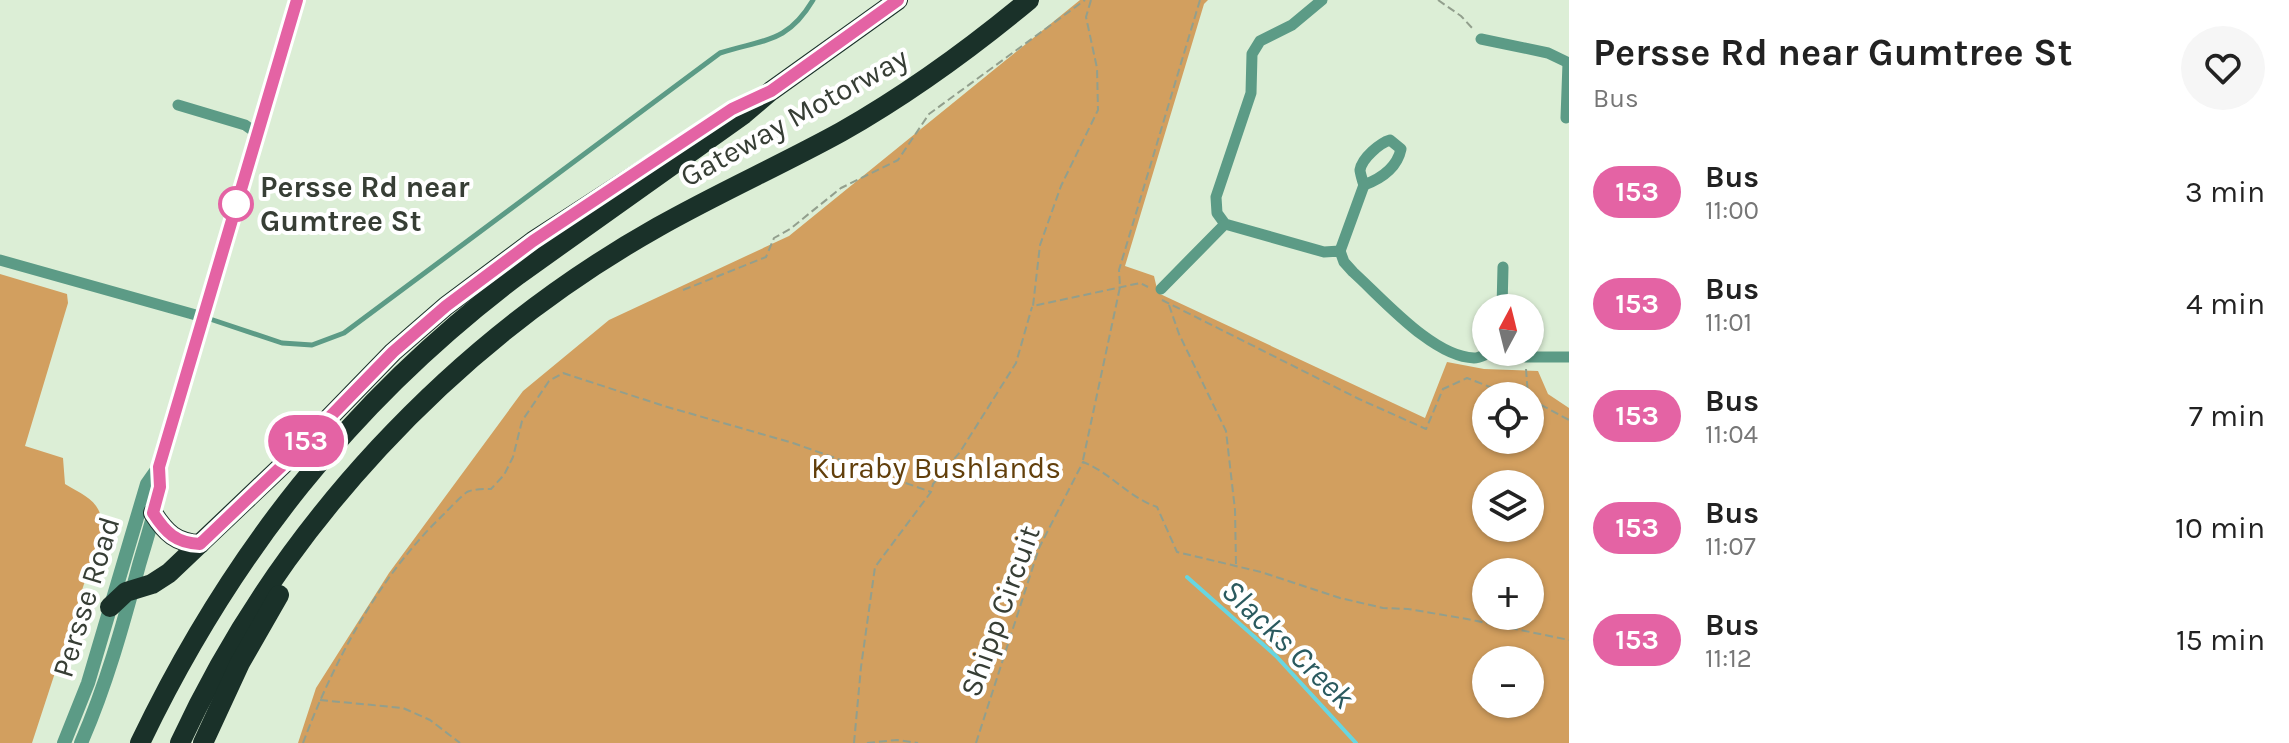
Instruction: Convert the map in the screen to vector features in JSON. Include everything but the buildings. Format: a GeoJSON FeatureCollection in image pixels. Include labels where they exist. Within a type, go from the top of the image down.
{"type":"FeatureCollection","features":[{"type":"Feature","properties":{"kind":"highway","name":"Gateway Motorway"},"geometry":{"type":"LineString","coordinates":[[140,743],[178,667],[243,561],[313,467],[376,398],[481,302],[898,0]]}},
{"type":"Feature","properties":{"kind":"highway","name":"Gateway Motorway"},"geometry":{"type":"LineString","coordinates":[[180,743],[238,634],[306,534],[377,450],[476,354],[558,291],[657,227],[791,159],[882,107],[936,72],[1029,0]]}},
{"type":"Feature","properties":{"kind":"highway"},"geometry":{"type":"LineString","coordinates":[[110,607],[133,589],[160,579],[200,544],[288,460],[393,352],[446,306],[521,250],[732,109],[771,91]]}},
{"type":"Feature","properties":{"kind":"highway"},"geometry":{"type":"LineString","coordinates":[[153,513],[172,537],[185,543],[200,544]]}},
{"type":"Feature","properties":{"kind":"highway"},"geometry":{"type":"LineString","coordinates":[[203,743],[240,663],[301,558],[306,534]]}},
{"type":"Feature","properties":{"kind":"street","name":"Persse Road"},"geometry":{"type":"LineString","coordinates":[[64,743],[83,700],[147,484],[159,467],[297,0]]}},
{"type":"Feature","properties":{"kind":"street"},"geometry":{"type":"LineString","coordinates":[[1322,0],[1292,25],[1260,41],[1252,54],[1251,93],[1216,197],[1217,213],[1225,224],[1324,252],[1340,251]]}},
{"type":"Feature","properties":{"kind":"street"},"geometry":{"type":"LineString","coordinates":[[1481,39],[1548,53],[1569,63],[1566,118]]}},
{"type":"Feature","properties":{"kind":"street"},"geometry":{"type":"LineString","coordinates":[[178,105],[245,125],[258,134]]}},
{"type":"Feature","properties":{"kind":"street"},"geometry":{"type":"LineString","coordinates":[[1364,185],[1340,251],[1344,262],[1428,339],[1449,352],[1472,357]]}},
{"type":"Feature","properties":{"kind":"street"},"geometry":{"type":"LineString","coordinates":[[1161,289],[1225,224]]}},
{"type":"Feature","properties":{"kind":"street"},"geometry":{"type":"LineString","coordinates":[[0,260],[203,317]]}},
{"type":"Feature","properties":{"kind":"street"},"geometry":{"type":"LineString","coordinates":[[1502,294],[1503,267]]}},
{"type":"Feature","properties":{"kind":"street"},"geometry":{"type":"LineString","coordinates":[[1544,357],[1569,357]]}},
{"type":"Feature","properties":{"kind":"street","name":"Persse Road"},"geometry":{"type":"LineString","coordinates":[[81,743],[104,687],[133,589],[160,487],[159,467]]}},
{"type":"Feature","properties":{"kind":"lane"},"geometry":{"type":"LineString","coordinates":[[203,317],[282,343],[312,345],[344,333],[720,53],[768,41],[787,32],[805,14],[813,0]]}},
{"type":"Feature","properties":{"kind":"path"},"geometry":{"type":"LineString","coordinates":[[683,290],[766,257],[774,238],[841,188],[898,160],[929,114],[1085,0]]}},
{"type":"Feature","properties":{"kind":"path"},"geometry":{"type":"LineString","coordinates":[[854,743],[875,567],[931,492],[933,484],[960,452],[1016,363],[1033,306],[1040,245],[1061,186],[1098,110],[1097,68],[1086,17],[1091,0]]}},
{"type":"Feature","properties":{"kind":"path","name":"Shipp Circuit"},"geometry":{"type":"LineString","coordinates":[[976,743],[1039,548],[1083,462],[1120,287],[1119,270],[1200,0]]}},
{"type":"Feature","properties":{"kind":"path"},"geometry":{"type":"LineString","coordinates":[[1438,0],[1461,16],[1481,39]]}},
{"type":"Feature","properties":{"kind":"path"},"geometry":{"type":"LineString","coordinates":[[1033,306],[1140,283],[1161,289],[1159,298],[1168,303],[1359,399],[1426,429],[1443,389],[1467,378],[1477,382]]}},
{"type":"Feature","properties":{"kind":"path"},"geometry":{"type":"LineString","coordinates":[[1168,303],[1179,334],[1226,431],[1235,510],[1236,567]]}},
{"type":"Feature","properties":{"kind":"path"},"geometry":{"type":"LineString","coordinates":[[303,743],[319,700],[343,653],[403,558],[416,541],[469,491],[491,489],[504,475],[513,457],[522,421],[549,381],[563,373],[793,443],[931,492]]}},
{"type":"Feature","properties":{"kind":"path"},"geometry":{"type":"LineString","coordinates":[[1526,377],[1527,382]]}},
{"type":"Feature","properties":{"kind":"path"},"geometry":{"type":"LineString","coordinates":[[1544,406],[1569,420]]}},
{"type":"Feature","properties":{"kind":"path"},"geometry":{"type":"LineString","coordinates":[[1083,462],[1096,467],[1139,501],[1157,507],[1177,552],[1383,608],[1452,616],[1569,640]]}},
{"type":"Feature","properties":{"kind":"path"},"geometry":{"type":"LineString","coordinates":[[319,700],[403,708],[430,720],[460,743]]}},
{"type":"Feature","properties":{"kind":"path"},"geometry":{"type":"LineString","coordinates":[[867,743],[897,740],[918,743]]}},
{"type":"Feature","properties":{"kind":"green space","name":"Kuraby Bushlands"},"geometry":{"type":"Polygon","coordinates":[[[1080,0],[1208,0],[1204,4],[1125,266],[1154,276],[1158,293],[1425,418],[1447,362],[1484,369],[1538,371],[1543,382],[1472,382],[1472,454],[1544,454],[1544,385],[1548,394],[1569,408],[1569,743],[298,743],[316,688],[389,573],[523,391],[609,320],[789,236],[1080,0]]]}},
{"type":"Feature","properties":{"kind":"green space"},"geometry":{"type":"Polygon","coordinates":[[[0,274],[67,294],[68,303],[25,446],[63,458],[65,484],[93,502],[102,522],[32,743],[0,743],[0,274]]]}},
{"type":"Feature","properties":{"kind":"waterway","name":"Slacks Creek"},"geometry":{"type":"LineString","coordinates":[[1187,577],[1276,656],[1356,743]]}},
{"type":"Feature","properties":{"kind":"bus line","name":"153"},"geometry":{"type":"LineString","coordinates":[[297,0],[159,467],[160,487],[153,513],[167,533],[185,543],[200,544],[288,460],[393,352],[472,285],[732,109],[771,91],[898,0]]}},
{"type":"Feature","properties":{"kind":"place","name":"Persse Rd near Gumtree St"},"geometry":{"type":"Point","coordinates":[236,204]}}]}
